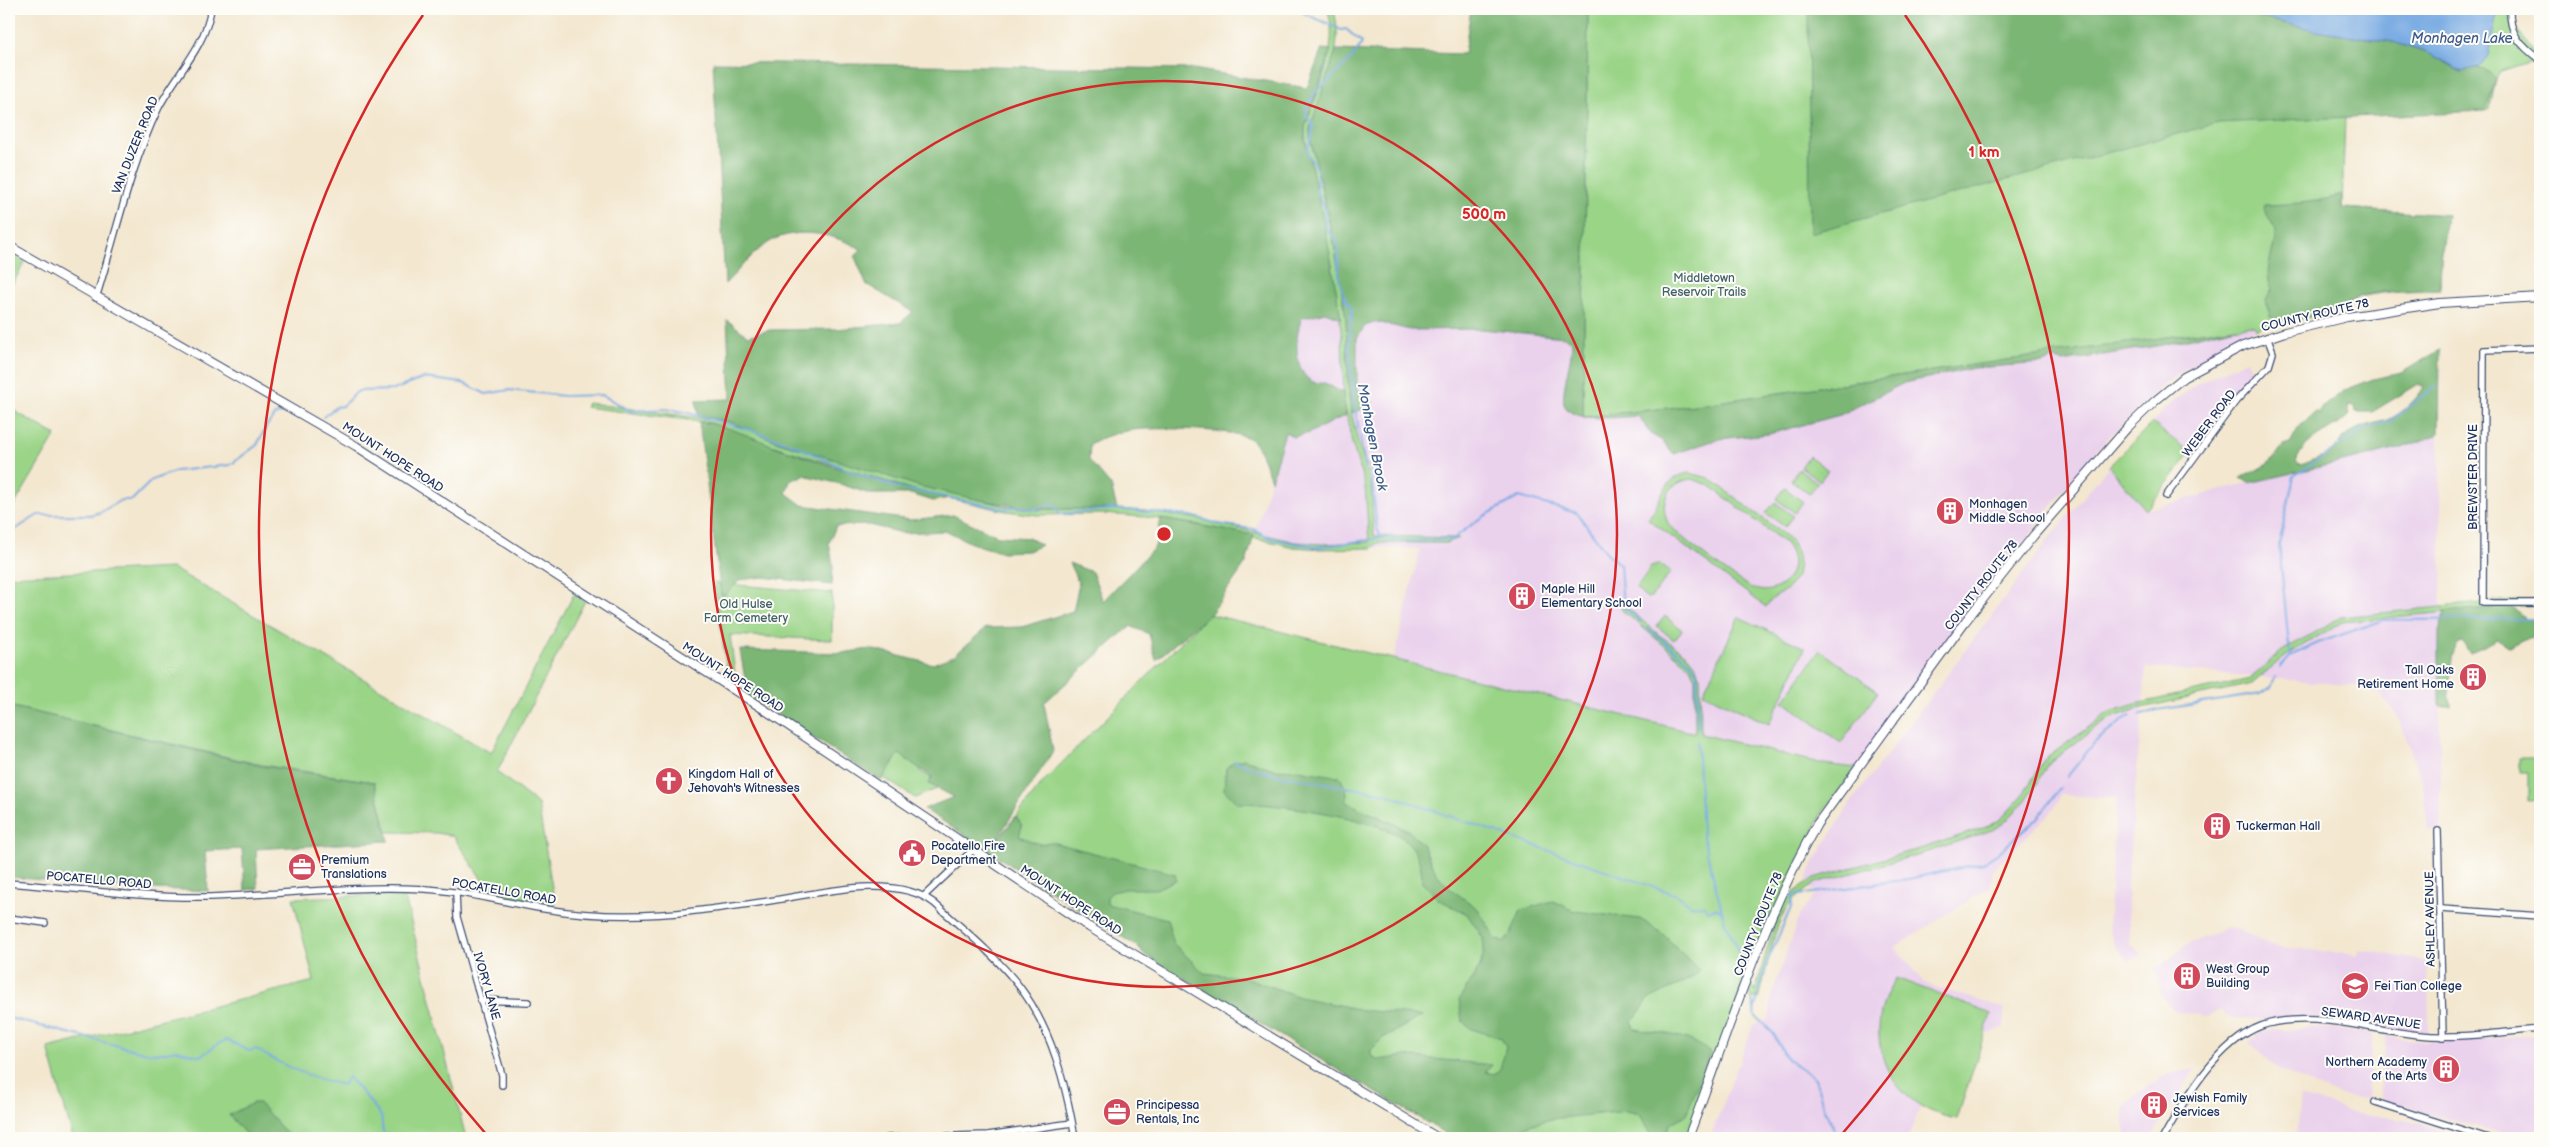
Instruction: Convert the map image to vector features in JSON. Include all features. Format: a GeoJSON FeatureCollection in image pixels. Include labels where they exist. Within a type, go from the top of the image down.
{"type":"FeatureCollection","features":[{"type":"Feature","properties":{"kind":"street","name":"VAN DUZER ROAD"},"geometry":{"type":"LineString","coordinates":[[96,298],[122,206],[154,120],[172,85],[202,41],[212,9]]}},
{"type":"Feature","properties":{"kind":"street"},"geometry":{"type":"LineString","coordinates":[[2510,9],[2512,32],[2517,40],[2540,60]]}},
{"type":"Feature","properties":{"kind":"street","name":"MOUNT HOPE ROAD"},"geometry":{"type":"LineString","coordinates":[[9,246],[96,298],[250,383],[356,446],[773,716],[1089,927],[1438,1138]]}},
{"type":"Feature","properties":{"kind":"street","name":"COUNTY ROUTE 78"},"geometry":{"type":"LineString","coordinates":[[1688,1138],[1786,881],[1817,824],[1839,790],[1998,579],[2127,428],[2154,400],[2184,377],[2221,356],[2267,337],[2347,317],[2404,307],[2540,297]]}},
{"type":"Feature","properties":{"kind":"street","name":"WEBER ROAD"},"geometry":{"type":"LineString","coordinates":[[2166,496],[2236,401],[2269,366],[2273,353],[2267,337]]}},
{"type":"Feature","properties":{"kind":"street","name":"BREWSTER DRIVE"},"geometry":{"type":"LineString","coordinates":[[2540,348],[2484,350],[2482,468],[2483,603],[2540,603]]}},
{"type":"Feature","properties":{"kind":"street","name":"ASHLEY AVENUE"},"geometry":{"type":"LineString","coordinates":[[2438,831],[2443,1036]]}},
{"type":"Feature","properties":{"kind":"street"},"geometry":{"type":"LineString","coordinates":[[974,850],[924,896],[1004,969],[1031,1005],[1048,1038],[1057,1063],[1075,1138]]}},
{"type":"Feature","properties":{"kind":"street","name":"POCATELLO ROAD"},"geometry":{"type":"LineString","coordinates":[[9,883],[192,897],[381,889],[428,889],[456,892],[552,910],[610,915],[691,911],[857,888],[896,888],[924,896]]}},
{"type":"Feature","properties":{"kind":"street","name":"IVORY LANE"},"geometry":{"type":"LineString","coordinates":[[456,892],[457,917],[502,1074],[502,1085]]}},
{"type":"Feature","properties":{"kind":"street"},"geometry":{"type":"LineString","coordinates":[[2441,909],[2540,916]]}},
{"type":"Feature","properties":{"kind":"street"},"geometry":{"type":"LineString","coordinates":[[9,918],[44,923]]}},
{"type":"Feature","properties":{"kind":"street"},"geometry":{"type":"LineString","coordinates":[[481,1000],[528,1002]]}},
{"type":"Feature","properties":{"kind":"street","name":"SEWARD AVENUE"},"geometry":{"type":"LineString","coordinates":[[2163,1138],[2194,1088],[2215,1061],[2238,1038],[2262,1025],[2292,1020],[2329,1021],[2408,1034],[2443,1036],[2540,1029]]}},
{"type":"Feature","properties":{"kind":"street"},"geometry":{"type":"LineString","coordinates":[[2375,1102],[2488,1138]]}},
{"type":"Feature","properties":{"kind":"street"},"geometry":{"type":"LineString","coordinates":[[888,1138],[988,1135],[1072,1122]]}},
{"type":"Feature","properties":{"kind":"shaded area"},"geometry":{"type":"Polygon","coordinates":[[[1471,9],[1581,9],[1583,417],[2252,325],[2257,329],[2214,350],[2165,383],[2105,441],[2066,487],[1856,768],[1823,764],[1394,659],[1420,549],[1306,546],[1254,535],[1289,420],[1193,69],[1307,88],[1322,49],[1464,54],[1471,9]]]}},
{"type":"Feature","properties":{"kind":"shaded area"},"geometry":{"type":"Polygon","coordinates":[[[2247,360],[2254,376],[2226,405],[2191,453],[2152,423],[2166,407],[2197,384],[2247,360]]]}},
{"type":"Feature","properties":{"kind":"shaded area"},"geometry":{"type":"Polygon","coordinates":[[[2439,434],[2442,609],[2445,612],[2439,631],[2441,830],[2428,831],[2423,784],[2400,722],[2391,706],[2380,695],[2359,686],[2146,667],[2127,885],[2130,943],[2143,955],[2129,962],[2115,947],[2108,926],[2117,798],[2061,795],[2054,809],[1993,870],[1990,887],[1895,947],[1926,984],[2004,1008],[2004,1027],[1941,1055],[1908,1138],[1710,1138],[1753,1026],[1769,1019],[1772,995],[1799,916],[1817,892],[1804,886],[1814,862],[1850,804],[2046,543],[2109,466],[2146,510],[2266,478],[2399,449],[2439,434]]]}},
{"type":"Feature","properties":{"kind":"shaded area"},"geometry":{"type":"Polygon","coordinates":[[[2227,928],[2240,930],[2271,946],[2358,955],[2359,949],[2428,962],[2429,1034],[2327,1021],[2231,1018],[2219,1011],[2207,1016],[2181,1013],[2171,1008],[2161,995],[2155,968],[2160,967],[2186,945],[2227,928]]]}},
{"type":"Feature","properties":{"kind":"shaded area"},"geometry":{"type":"Polygon","coordinates":[[[2333,1028],[2373,1034],[2367,1099],[2339,1095],[2292,1076],[2278,1069],[2249,1042],[2259,1033],[2277,1029],[2333,1028]]]}},
{"type":"Feature","properties":{"kind":"shaded area"},"geometry":{"type":"Polygon","coordinates":[[[2540,1035],[2540,1138],[2491,1132],[2413,1108],[2379,1102],[2386,1036],[2426,1042],[2540,1035]]]}},
{"type":"Feature","properties":{"kind":"shaded area"},"geometry":{"type":"Polygon","coordinates":[[[2195,1069],[2151,1138],[2126,1138],[2124,1109],[2135,1096],[2160,1078],[2177,1072],[2195,1069]]]}},
{"type":"Feature","properties":{"kind":"shaded area"},"geometry":{"type":"Polygon","coordinates":[[[2300,1095],[2347,1111],[2413,1122],[2465,1138],[2296,1138],[2300,1095]]]}},
{"type":"Feature","properties":{"kind":"green space"},"geometry":{"type":"Polygon","coordinates":[[[1327,9],[1333,9],[1337,23],[1337,38],[1331,69],[1310,128],[1310,137],[1338,263],[1348,335],[1349,401],[1358,442],[1371,485],[1374,536],[1459,538],[1446,543],[1377,543],[1372,548],[1321,549],[1294,547],[1199,525],[1145,517],[1104,514],[1037,515],[1006,511],[917,491],[777,447],[711,423],[585,407],[587,403],[731,422],[779,442],[950,492],[1006,506],[1037,510],[1104,508],[1146,511],[1200,519],[1295,542],[1321,544],[1369,542],[1365,486],[1352,443],[1344,402],[1342,336],[1332,264],[1305,138],[1305,127],[1326,68],[1329,53],[1331,23],[1327,9]]]}},
{"type":"Feature","properties":{"kind":"green space"},"geometry":{"type":"Polygon","coordinates":[[[1471,9],[1588,9],[1583,416],[1568,410],[1564,404],[1564,390],[1572,342],[1565,337],[1481,329],[1410,330],[1377,322],[1365,326],[1357,338],[1357,387],[1363,397],[1372,401],[1372,406],[1352,413],[1348,387],[1346,318],[1333,237],[1310,137],[1310,128],[1336,50],[1464,54],[1471,9]]]}},
{"type":"Feature","properties":{"kind":"green space","name":"Middletown Reservoir Trails"},"geometry":{"type":"Polygon","coordinates":[[[1581,9],[2512,9],[2516,29],[2538,59],[2498,72],[2489,110],[2345,117],[2342,208],[2447,215],[2441,259],[2440,290],[2399,291],[2362,296],[2321,314],[2267,323],[2257,329],[2252,325],[1696,405],[1583,417],[1588,12],[1581,9]]]}},
{"type":"Feature","properties":{"kind":"green space"},"geometry":{"type":"Polygon","coordinates":[[[1808,9],[2223,9],[2316,30],[2393,42],[2430,54],[2461,71],[2473,68],[2484,69],[2496,80],[2485,111],[2218,123],[1810,233],[1808,9]]]}},
{"type":"Feature","properties":{"kind":"green space"},"geometry":{"type":"Polygon","coordinates":[[[1322,49],[1331,50],[1305,127],[1305,138],[1327,238],[1341,318],[1325,312],[1302,318],[1297,337],[1297,348],[1301,370],[1307,378],[1314,382],[1325,383],[1343,393],[1346,415],[1309,433],[1293,437],[1285,432],[1271,480],[1257,447],[1250,439],[1242,436],[1194,430],[1133,430],[1110,435],[1090,444],[1089,460],[1111,486],[1117,509],[1036,509],[980,500],[918,486],[779,442],[731,422],[698,415],[696,400],[731,399],[727,320],[748,336],[770,330],[836,329],[900,323],[913,312],[866,284],[855,257],[861,249],[841,240],[819,234],[785,235],[775,239],[755,254],[725,284],[713,62],[1193,69],[1307,88],[1322,49]]]}},
{"type":"Feature","properties":{"kind":"green space"},"geometry":{"type":"Polygon","coordinates":[[[2342,195],[2342,208],[2447,215],[2441,259],[2440,290],[2391,291],[2372,294],[2357,298],[2324,313],[2297,320],[2270,317],[2266,300],[2272,290],[2268,275],[2275,233],[2265,212],[2264,205],[2294,204],[2342,195]]]}},
{"type":"Feature","properties":{"kind":"green space"},"geometry":{"type":"Polygon","coordinates":[[[9,252],[25,262],[9,290],[9,252]]]}},
{"type":"Feature","properties":{"kind":"green space"},"geometry":{"type":"Polygon","coordinates":[[[2236,327],[2162,345],[2062,362],[2053,359],[2043,363],[1974,368],[1904,383],[1840,415],[1769,434],[1718,439],[1674,454],[1661,440],[1652,435],[1638,416],[1585,417],[1696,405],[2236,327]]]}},
{"type":"Feature","properties":{"kind":"green space"},"geometry":{"type":"Polygon","coordinates":[[[2440,350],[2439,434],[2399,449],[2249,483],[2241,478],[2269,464],[2283,445],[2290,443],[2299,427],[2317,411],[2320,416],[2320,409],[2345,390],[2373,379],[2401,373],[2440,350]],[[2417,385],[2372,412],[2356,412],[2355,406],[2349,405],[2350,414],[2306,446],[2296,462],[2300,465],[2323,456],[2335,450],[2344,437],[2354,431],[2392,418],[2408,406],[2424,387],[2417,385]]]}},
{"type":"Feature","properties":{"kind":"green space"},"geometry":{"type":"Polygon","coordinates":[[[9,408],[56,435],[9,514],[9,408]]]}},
{"type":"Feature","properties":{"kind":"green space"},"geometry":{"type":"Polygon","coordinates":[[[699,422],[730,429],[779,448],[863,476],[949,498],[933,501],[911,494],[870,494],[804,475],[790,481],[786,493],[802,505],[911,520],[953,515],[998,536],[1030,538],[1041,545],[1028,551],[1000,552],[971,543],[947,531],[902,533],[869,525],[836,526],[829,543],[833,565],[832,585],[762,577],[740,580],[725,595],[721,595],[699,422]]]}},
{"type":"Feature","properties":{"kind":"green space"},"geometry":{"type":"Polygon","coordinates":[[[2152,423],[2191,453],[2146,510],[2109,466],[2152,423]]]}},
{"type":"Feature","properties":{"kind":"green space"},"geometry":{"type":"Polygon","coordinates":[[[1809,456],[1828,470],[1820,481],[1801,467],[1809,456]]]}},
{"type":"Feature","properties":{"kind":"green space"},"geometry":{"type":"Polygon","coordinates":[[[1799,469],[1818,483],[1809,494],[1791,480],[1799,469]]]}},
{"type":"Feature","properties":{"kind":"green space"},"geometry":{"type":"Polygon","coordinates":[[[1689,473],[1709,478],[1785,535],[1794,546],[1799,560],[1799,567],[1794,581],[1766,607],[1648,519],[1668,485],[1680,476],[1689,473]],[[1692,479],[1676,484],[1671,489],[1667,495],[1664,509],[1669,525],[1712,561],[1740,581],[1763,591],[1777,588],[1788,579],[1792,571],[1793,562],[1790,550],[1785,543],[1709,485],[1692,479]]]}},
{"type":"Feature","properties":{"kind":"green space"},"geometry":{"type":"Polygon","coordinates":[[[1785,488],[1803,502],[1795,513],[1776,499],[1785,488]]]}},
{"type":"Feature","properties":{"kind":"green space"},"geometry":{"type":"Polygon","coordinates":[[[1775,502],[1793,516],[1785,527],[1766,513],[1775,502]]]}},
{"type":"Feature","properties":{"kind":"green space"},"geometry":{"type":"Polygon","coordinates":[[[1161,519],[1254,535],[1246,563],[1213,611],[1156,660],[1149,634],[1130,626],[1044,703],[1053,751],[993,845],[1016,816],[1022,826],[1019,836],[1039,844],[1051,842],[1175,874],[1176,880],[1156,889],[1125,889],[1112,892],[1107,897],[1107,904],[1167,919],[1174,944],[1204,973],[1247,978],[1300,997],[1362,1010],[1422,1016],[1383,1038],[1371,1050],[1371,1056],[1379,1060],[1405,1056],[1492,1065],[1486,1072],[1494,1074],[1500,1069],[1506,1047],[1501,1038],[1471,1029],[1462,1021],[1459,1000],[1480,967],[1484,951],[1483,938],[1467,914],[1438,899],[1422,883],[1418,859],[1409,843],[1390,831],[1348,818],[1299,809],[1237,803],[1224,790],[1226,768],[1233,762],[1244,759],[1274,769],[1298,770],[1340,777],[1347,792],[1346,802],[1408,830],[1423,845],[1436,873],[1448,887],[1478,909],[1496,939],[1503,942],[1510,936],[1521,910],[1553,901],[1575,911],[1640,919],[1662,933],[1700,971],[1694,977],[1649,999],[1632,1022],[1634,1029],[1684,1038],[1702,1046],[1710,1053],[1686,1115],[1671,1123],[1663,1138],[1653,1138],[1640,1114],[1627,1111],[1551,1119],[1530,1125],[1505,1138],[1453,1138],[1143,954],[1141,949],[924,809],[954,797],[929,784],[932,777],[899,754],[881,781],[748,696],[740,650],[841,653],[870,649],[933,664],[955,655],[986,628],[1022,627],[1073,611],[1079,584],[1069,563],[1092,572],[1103,601],[1155,547],[1161,519]]]}},
{"type":"Feature","properties":{"kind":"green space"},"geometry":{"type":"Polygon","coordinates":[[[1660,564],[1671,572],[1651,597],[1647,598],[1636,588],[1651,567],[1660,564]]]}},
{"type":"Feature","properties":{"kind":"green space"},"geometry":{"type":"Polygon","coordinates":[[[172,568],[491,753],[574,594],[585,601],[497,772],[538,804],[555,905],[491,893],[453,836],[436,833],[387,832],[374,782],[262,765],[9,706],[9,576],[172,568]]]}},
{"type":"Feature","properties":{"kind":"green space","name":"Old Hulse Farm Cemetery"},"geometry":{"type":"Polygon","coordinates":[[[714,583],[832,593],[832,640],[730,635],[736,681],[728,677],[714,583]]]}},
{"type":"Feature","properties":{"kind":"green space"},"geometry":{"type":"Polygon","coordinates":[[[2511,600],[2540,600],[2540,606],[2511,606],[2342,622],[2285,656],[2252,684],[2137,709],[2100,724],[2048,764],[2026,800],[2004,823],[1992,830],[1924,853],[1816,883],[1792,901],[1782,916],[1772,946],[1759,999],[1755,997],[1752,999],[1746,987],[1687,1138],[1453,1138],[1143,954],[1141,949],[989,851],[1045,780],[1209,614],[1695,733],[1695,678],[1690,667],[1622,610],[1621,602],[1659,635],[1687,654],[1695,664],[1700,677],[1701,734],[1823,764],[1856,768],[1822,813],[1748,979],[1755,992],[1777,914],[1792,894],[1814,878],[1923,848],[1989,826],[2001,819],[2022,796],[2044,760],[2109,712],[2136,704],[2250,679],[2282,651],[2341,617],[2511,600]]]}},
{"type":"Feature","properties":{"kind":"green space"},"geometry":{"type":"Polygon","coordinates":[[[2511,606],[2526,619],[2540,618],[2540,636],[2524,640],[2510,647],[2498,639],[2470,653],[2462,642],[2457,645],[2453,651],[2450,669],[2451,706],[2439,706],[2439,631],[2445,612],[2511,606]]]}},
{"type":"Feature","properties":{"kind":"green space"},"geometry":{"type":"Polygon","coordinates":[[[1665,616],[1682,630],[1674,640],[1657,626],[1665,616]]]}},
{"type":"Feature","properties":{"kind":"green space"},"geometry":{"type":"Polygon","coordinates":[[[1739,617],[1805,648],[1769,724],[1703,693],[1739,617]]]}},
{"type":"Feature","properties":{"kind":"green space"},"geometry":{"type":"Polygon","coordinates":[[[1820,650],[1878,692],[1841,743],[1783,701],[1820,650]]]}},
{"type":"Feature","properties":{"kind":"green space"},"geometry":{"type":"Polygon","coordinates":[[[9,706],[262,766],[374,782],[389,841],[256,849],[258,889],[245,890],[242,849],[205,851],[208,891],[128,888],[9,877],[9,706]]]}},
{"type":"Feature","properties":{"kind":"green space"},"geometry":{"type":"Polygon","coordinates":[[[889,742],[924,764],[920,771],[944,786],[915,798],[871,770],[889,742]]]}},
{"type":"Feature","properties":{"kind":"green space"},"geometry":{"type":"Polygon","coordinates":[[[2520,758],[2540,758],[2540,800],[2528,801],[2528,771],[2520,771],[2520,758]]]}},
{"type":"Feature","properties":{"kind":"green space"},"geometry":{"type":"Polygon","coordinates":[[[404,894],[466,1138],[73,1138],[48,1048],[314,981],[293,898],[404,894]]]}},
{"type":"Feature","properties":{"kind":"green space"},"geometry":{"type":"Polygon","coordinates":[[[1896,978],[1991,1014],[1957,1119],[1933,1112],[1913,1100],[1897,1085],[1886,1066],[1880,1045],[1879,1023],[1885,1000],[1896,978]]]}},
{"type":"Feature","properties":{"kind":"green space"},"geometry":{"type":"Polygon","coordinates":[[[253,1103],[259,1103],[291,1138],[249,1138],[229,1115],[253,1103]]]}},
{"type":"Feature","properties":{"kind":"water","name":"Monhagen Lake"},"geometry":{"type":"Polygon","coordinates":[[[2223,9],[2498,9],[2488,56],[2479,67],[2462,71],[2430,54],[2393,42],[2315,30],[2223,9]]]}},
{"type":"Feature","properties":{"kind":"waterway","name":"Monhagen Brook"},"geometry":{"type":"LineString","coordinates":[[1298,9],[1341,30],[1346,29],[1362,43],[1353,57],[1314,94],[1306,108],[1306,116],[1312,123],[1313,129],[1307,152],[1317,170],[1317,193],[1323,205],[1327,230],[1337,240],[1339,277],[1344,297],[1352,309],[1349,348],[1355,409],[1365,462],[1371,470],[1377,528],[1381,538],[1407,541],[1453,539],[1479,519],[1519,497],[1577,513],[1606,552],[1620,565],[1623,606],[1641,622]]}},
{"type":"Feature","properties":{"kind":"waterway"},"geometry":{"type":"LineString","coordinates":[[323,417],[336,407],[342,406],[358,391],[393,390],[424,378],[463,383],[486,394],[509,390],[564,396],[602,395],[631,411],[666,409],[685,412],[750,430],[797,446],[849,471],[896,487],[1005,509],[1018,506],[1036,509],[1053,503],[1060,514],[1111,509],[1192,516],[1218,524],[1253,529],[1272,539],[1317,547],[1381,538]]}},
{"type":"Feature","properties":{"kind":"waterway"},"geometry":{"type":"LineString","coordinates":[[2290,656],[2279,544],[2294,476],[2364,429],[2391,421],[2435,386]]}},
{"type":"Feature","properties":{"kind":"waterway"},"geometry":{"type":"LineString","coordinates":[[9,531],[13,531],[38,515],[90,515],[101,512],[121,500],[132,500],[152,480],[176,471],[230,465],[257,445],[266,427],[275,415],[289,411]]}},
{"type":"Feature","properties":{"kind":"waterway"},"geometry":{"type":"LineString","coordinates":[[2280,667],[2290,656],[2318,643],[2384,620],[2540,619]]}},
{"type":"Feature","properties":{"kind":"waterway","name":"Monhagen Brook"},"geometry":{"type":"LineString","coordinates":[[1647,628],[1690,662],[1697,673],[1698,728]]}},
{"type":"Feature","properties":{"kind":"waterway"},"geometry":{"type":"LineString","coordinates":[[2140,716],[2157,710],[2261,694],[2271,687],[2275,677]]}},
{"type":"Feature","properties":{"kind":"waterway"},"geometry":{"type":"LineString","coordinates":[[2067,777],[2095,742],[2130,715]]}},
{"type":"Feature","properties":{"kind":"waterway","name":"Monhagen Brook"},"geometry":{"type":"LineString","coordinates":[[1697,741],[1702,833],[1725,923],[1737,946],[1741,966]]}},
{"type":"Feature","properties":{"kind":"waterway"},"geometry":{"type":"LineString","coordinates":[[1234,761],[1267,773],[1386,794],[1677,895],[1691,905],[1704,906],[1708,911],[1716,908],[1723,912]]}},
{"type":"Feature","properties":{"kind":"waterway"},"geometry":{"type":"LineString","coordinates":[[1754,1011],[1765,967],[1792,905],[1792,896],[1908,879],[1983,863],[1998,853],[2038,818],[2060,788]]}},
{"type":"Feature","properties":{"kind":"waterway","name":"Monhagen Brook"},"geometry":{"type":"LineString","coordinates":[[1752,1000],[1756,1017],[1773,1033],[1787,1059],[1815,1078],[1824,1108],[1838,1138]]}},
{"type":"Feature","properties":{"kind":"waterway"},"geometry":{"type":"LineString","coordinates":[[9,1018],[147,1053],[163,1053],[176,1050],[200,1056],[227,1040],[249,1051],[256,1049],[287,1066],[320,1079],[343,1085],[348,1077],[381,1116],[382,1129],[386,1138]]}},
{"type":"Feature","properties":{"kind":"place","name":"Monhagen Middle School"},"geometry":{"type":"Point","coordinates":[1950,511]}},
{"type":"Feature","properties":{"kind":"place","name":"Maple Hill Elementary School"},"geometry":{"type":"Point","coordinates":[1522,596]}},
{"type":"Feature","properties":{"kind":"place","name":"Tall Oaks Retirement Home"},"geometry":{"type":"Point","coordinates":[2473,677]}},
{"type":"Feature","properties":{"kind":"place","name":"Kingdom Hall of Jehovah's Witnesses"},"geometry":{"type":"Point","coordinates":[669,781]}},
{"type":"Feature","properties":{"kind":"place","name":"Tuckerman Hall"},"geometry":{"type":"Point","coordinates":[2217,826]}},
{"type":"Feature","properties":{"kind":"place","name":"Pocatello Fire Department"},"geometry":{"type":"Point","coordinates":[912,853]}},
{"type":"Feature","properties":{"kind":"place","name":"Premium Translations"},"geometry":{"type":"Point","coordinates":[302,867]}},
{"type":"Feature","properties":{"kind":"place","name":"West Group Building"},"geometry":{"type":"Point","coordinates":[2187,976]}},
{"type":"Feature","properties":{"kind":"place","name":"Fei Tian College"},"geometry":{"type":"Point","coordinates":[2355,986]}},
{"type":"Feature","properties":{"kind":"place","name":"Northern Academy of the Arts"},"geometry":{"type":"Point","coordinates":[2446,1069]}},
{"type":"Feature","properties":{"kind":"place","name":"Jewish Family Services"},"geometry":{"type":"Point","coordinates":[2154,1105]}},
{"type":"Feature","properties":{"kind":"place","name":"Principessa Rentals, Inc"},"geometry":{"type":"Point","coordinates":[1117,1112]}}]}
